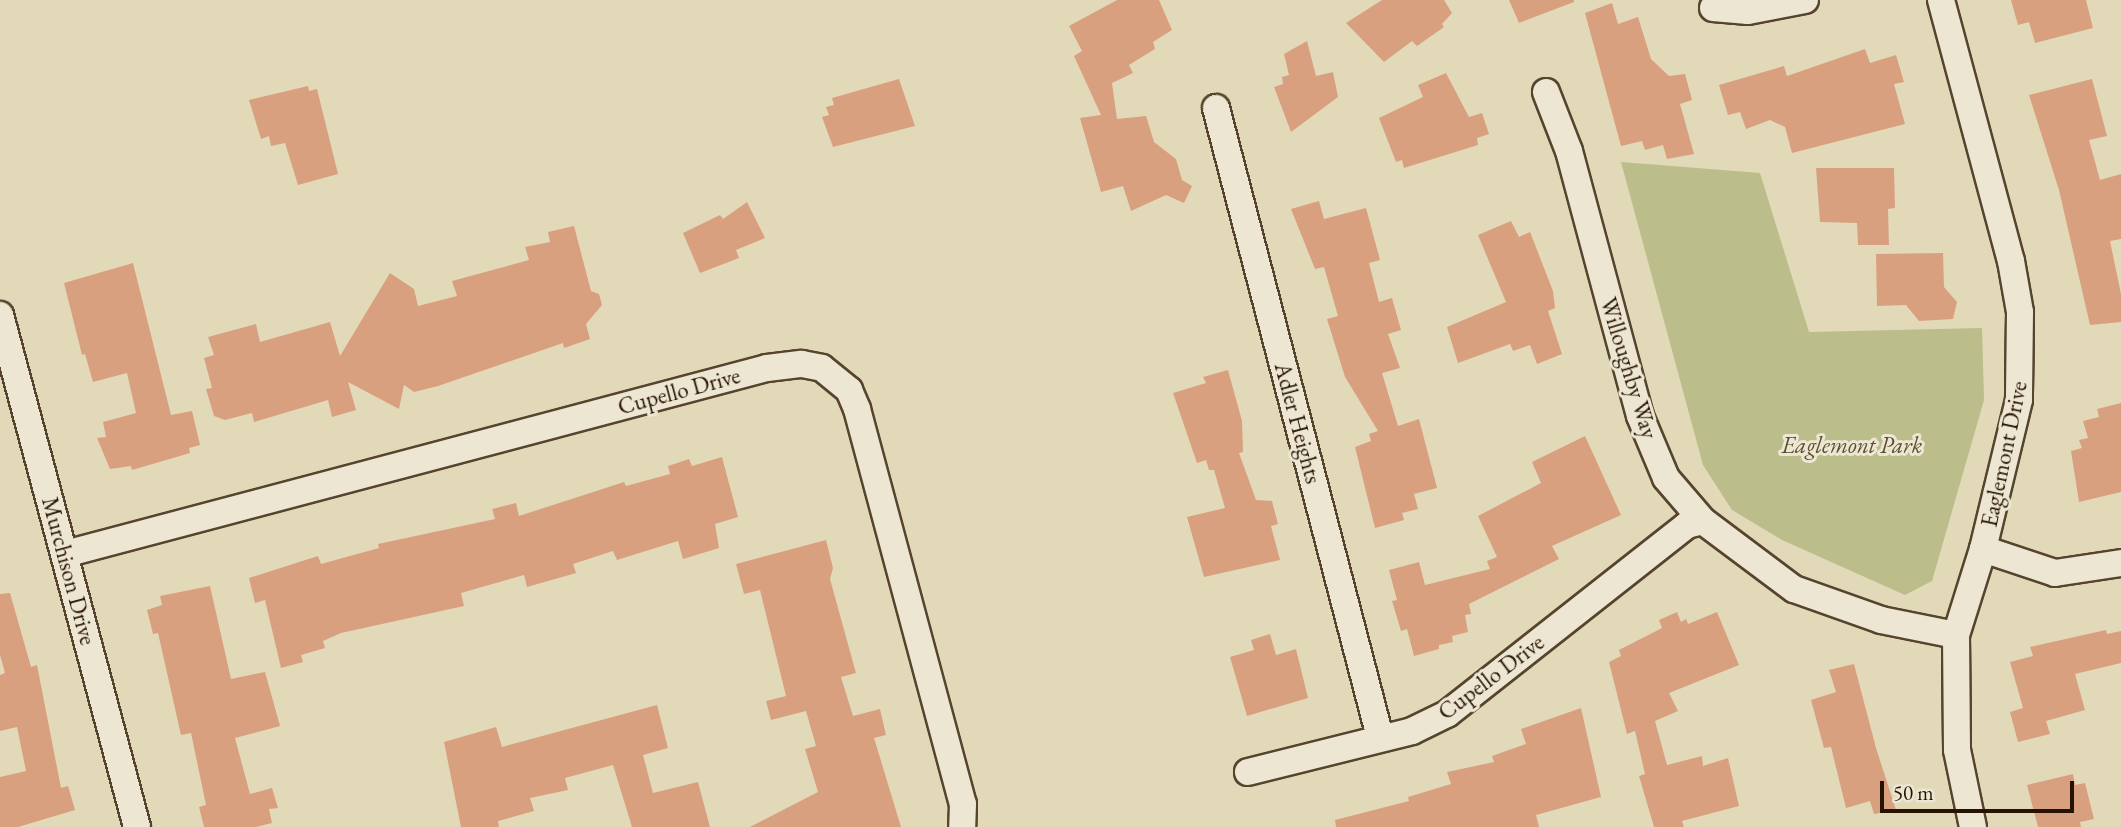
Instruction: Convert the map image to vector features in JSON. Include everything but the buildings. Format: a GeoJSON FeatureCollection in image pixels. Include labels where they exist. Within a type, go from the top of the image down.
{"type":"FeatureCollection","features":[{"type":"Feature","properties":{"kind":"street"},"geometry":{"type":"LineString","coordinates":[[1713,8],[1748,11],[1805,0]]}},
{"type":"Feature","properties":{"kind":"street","name":"Eaglemont Drive"},"geometry":{"type":"LineString","coordinates":[[1941,0],[2011,261],[2020,312],[2019,400],[1983,549],[1956,635],[1957,750],[1973,827]]}},
{"type":"Feature","properties":{"kind":"street","name":"Willoughby Way"},"geometry":{"type":"LineString","coordinates":[[1546,92],[1569,151],[1640,416],[1666,478],[1703,522],[1794,589],[1881,620],[1956,635]]}},
{"type":"Feature","properties":{"kind":"street","name":"Adler Heights"},"geometry":{"type":"LineString","coordinates":[[1216,108],[1380,737]]}},
{"type":"Feature","properties":{"kind":"street","name":"Murchison Drive"},"geometry":{"type":"LineString","coordinates":[[0,315],[137,827]]}},
{"type":"Feature","properties":{"kind":"street","name":"Cupello Drive"},"geometry":{"type":"LineString","coordinates":[[65,554],[767,368],[802,364],[822,368],[849,390],[857,409],[962,804],[962,827]]}},
{"type":"Feature","properties":{"kind":"street","name":"Cupello Drive"},"geometry":{"type":"LineString","coordinates":[[1248,772],[1412,731],[1447,714],[1687,525],[1703,522]]}},
{"type":"Feature","properties":{"kind":"street"},"geometry":{"type":"LineString","coordinates":[[1983,549],[2055,573],[2121,563]]}},
{"type":"Feature","properties":{"kind":"green space","name":"Eaglemont Park"},"geometry":{"type":"Polygon","coordinates":[[[1621,162],[1760,173],[1809,332],[1982,328],[1984,400],[1932,581],[1905,595],[1782,540],[1732,510],[1703,465],[1621,162]]]}}]}
